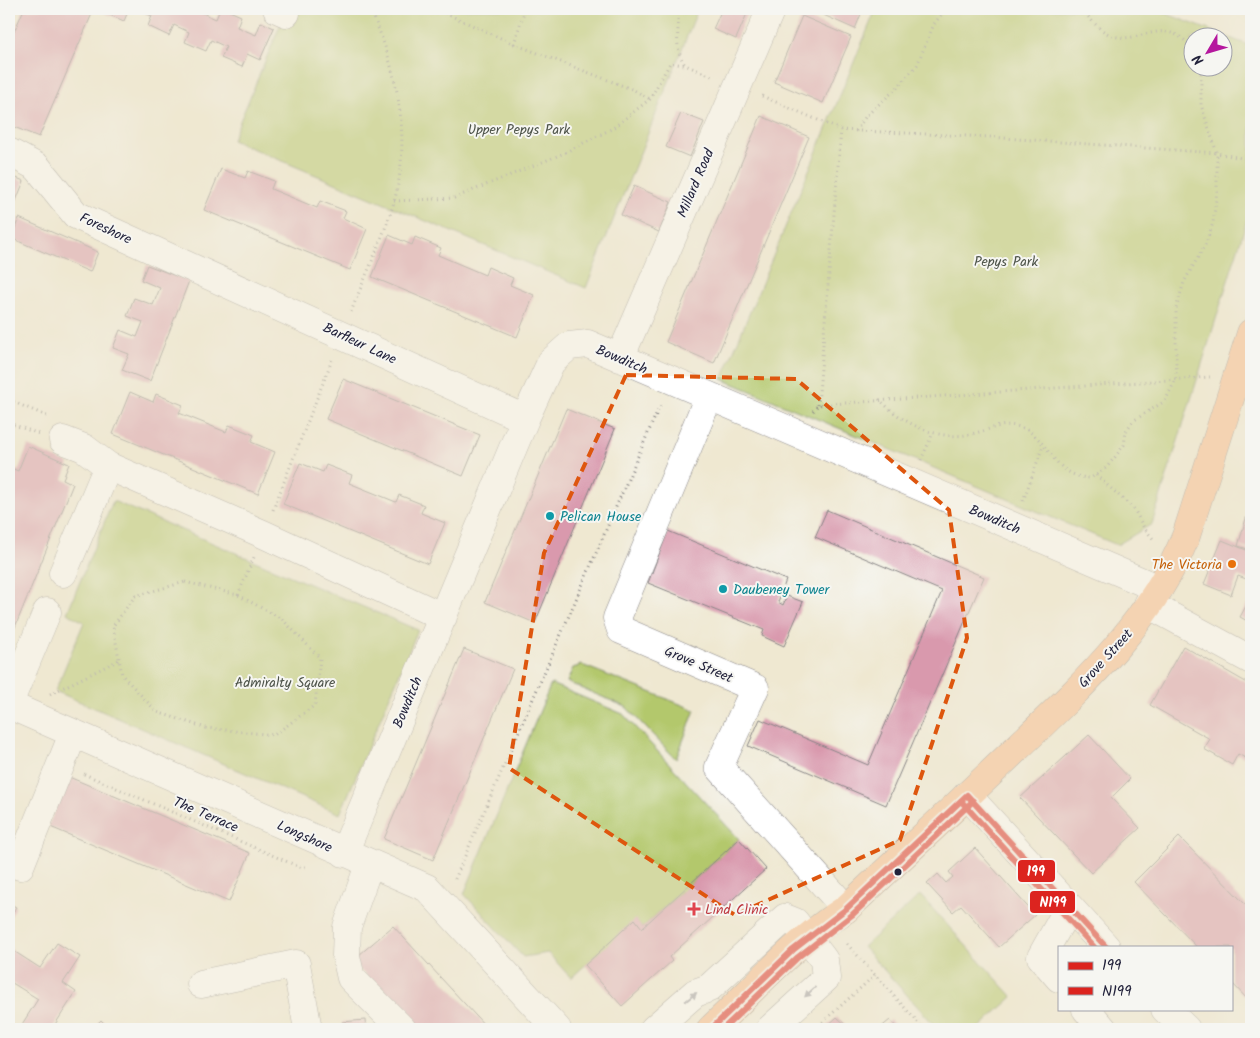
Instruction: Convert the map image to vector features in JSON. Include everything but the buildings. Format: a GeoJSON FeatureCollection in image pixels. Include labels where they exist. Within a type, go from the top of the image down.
{"type":"FeatureCollection","features":[{"type":"Feature","properties":{"kind":"main road","name":"Grove Street"},"geometry":{"type":"LineString","coordinates":[[711,1029],[808,937],[827,921],[846,909],[968,795],[1084,682],[1118,646],[1154,597],[1176,562],[1251,333]]}},
{"type":"Feature","properties":{"kind":"street","name":"Millard Road"},"geometry":{"type":"LineString","coordinates":[[620,358],[772,9]]}},
{"type":"Feature","properties":{"kind":"street","name":"Foreshore"},"geometry":{"type":"LineString","coordinates":[[9,152],[37,167],[76,215],[194,268]]}},
{"type":"Feature","properties":{"kind":"street","name":"Barfleur Lane"},"geometry":{"type":"LineString","coordinates":[[194,268],[525,419]]}},
{"type":"Feature","properties":{"kind":"street","name":"Bowditch"},"geometry":{"type":"LineString","coordinates":[[344,854],[525,419],[551,362],[569,346],[588,344],[1013,527],[1154,597],[1251,660]]}},
{"type":"Feature","properties":{"kind":"street","name":"Grove Street"},"geometry":{"type":"LineString","coordinates":[[710,396],[617,618],[621,630],[755,688],[719,767],[846,909]]}},
{"type":"Feature","properties":{"kind":"street"},"geometry":{"type":"LineString","coordinates":[[60,430],[108,466],[264,534],[443,616]]}},
{"type":"Feature","properties":{"kind":"street"},"geometry":{"type":"LineString","coordinates":[[63,573],[108,466]]}},
{"type":"Feature","properties":{"kind":"street"},"geometry":{"type":"LineString","coordinates":[[12,706],[47,612]]}},
{"type":"Feature","properties":{"kind":"street","name":"Longshore"},"geometry":{"type":"LineString","coordinates":[[12,706],[344,854],[427,888],[557,1029]]}},
{"type":"Feature","properties":{"kind":"street"},"geometry":{"type":"LineString","coordinates":[[20,866],[73,734]]}},
{"type":"Feature","properties":{"kind":"street"},"geometry":{"type":"LineString","coordinates":[[968,795],[1105,946]]}},
{"type":"Feature","properties":{"kind":"street"},"geometry":{"type":"LineString","coordinates":[[370,865],[347,927],[346,956],[351,978],[379,1017],[402,1029]]}},
{"type":"Feature","properties":{"kind":"street"},"geometry":{"type":"LineString","coordinates":[[1058,977],[1041,957],[1069,907]]}},
{"type":"Feature","properties":{"kind":"street"},"geometry":{"type":"LineString","coordinates":[[654,1029],[695,992],[709,988],[785,918],[795,922],[824,960],[826,978],[770,1029]]}},
{"type":"Feature","properties":{"kind":"street"},"geometry":{"type":"LineString","coordinates":[[201,984],[296,964],[308,1029]]}},
{"type":"Feature","properties":{"kind":"street"},"geometry":{"type":"LineString","coordinates":[[1087,1010],[1103,1029]]}},
{"type":"Feature","properties":{"kind":"street"},"geometry":{"type":"LineString","coordinates":[[1167,1010],[1186,1029]]}},
{"type":"Feature","properties":{"kind":"path"},"geometry":{"type":"LineString","coordinates":[[238,595],[264,534],[394,201],[400,156],[400,107],[390,60],[370,9]]}},
{"type":"Feature","properties":{"kind":"path"},"geometry":{"type":"LineString","coordinates":[[436,9],[514,44],[634,90],[650,99]]}},
{"type":"Feature","properties":{"kind":"path"},"geometry":{"type":"LineString","coordinates":[[514,44],[525,9]]}},
{"type":"Feature","properties":{"kind":"path"},"geometry":{"type":"LineString","coordinates":[[676,9],[678,19],[677,52],[685,65]]}},
{"type":"Feature","properties":{"kind":"path"},"geometry":{"type":"LineString","coordinates":[[856,131],[866,116],[897,88],[917,65],[934,24],[946,9]]}},
{"type":"Feature","properties":{"kind":"path"},"geometry":{"type":"LineString","coordinates":[[1082,9],[1103,31],[1113,36],[1122,38],[1162,31],[1175,35],[1182,40]]}},
{"type":"Feature","properties":{"kind":"path"},"geometry":{"type":"LineString","coordinates":[[394,201],[454,198],[562,154],[613,128],[650,99],[670,63],[685,65],[712,77]]}},
{"type":"Feature","properties":{"kind":"path"},"geometry":{"type":"LineString","coordinates":[[879,399],[899,417],[933,433],[965,436],[1008,425],[1024,428],[1043,445],[1063,470],[1085,478],[1096,475],[1116,457],[1124,445],[1126,431],[1133,421],[1165,401],[1176,379],[1176,309],[1184,282],[1206,243],[1213,223],[1217,192],[1217,153],[1201,105],[1201,78]]}},
{"type":"Feature","properties":{"kind":"path"},"geometry":{"type":"LineString","coordinates":[[737,86],[841,130],[989,137],[1217,153],[1251,160]]}},
{"type":"Feature","properties":{"kind":"path"},"geometry":{"type":"LineString","coordinates":[[797,434],[818,405],[841,130]]}},
{"type":"Feature","properties":{"kind":"path"},"geometry":{"type":"LineString","coordinates":[[818,405],[879,399],[1237,376]]}},
{"type":"Feature","properties":{"kind":"path"},"geometry":{"type":"LineString","coordinates":[[444,905],[672,380]]}},
{"type":"Feature","properties":{"kind":"path"},"geometry":{"type":"LineString","coordinates":[[9,400],[60,430],[48,437],[9,422]]}},
{"type":"Feature","properties":{"kind":"path"},"geometry":{"type":"LineString","coordinates":[[1013,527],[1043,445]]}},
{"type":"Feature","properties":{"kind":"path"},"geometry":{"type":"LineString","coordinates":[[1096,475],[1128,502],[1150,536],[1176,562]]}},
{"type":"Feature","properties":{"kind":"path"},"geometry":{"type":"LineString","coordinates":[[185,582],[238,595],[282,619],[320,658],[315,704],[274,735],[206,728],[157,712],[122,675],[113,626],[136,596],[185,582]]}},
{"type":"Feature","properties":{"kind":"path"},"geometry":{"type":"LineString","coordinates":[[12,706],[119,660]]}},
{"type":"Feature","properties":{"kind":"path","name":"The Terrace"},"geometry":{"type":"LineString","coordinates":[[61,764],[302,868],[344,854]]}},
{"type":"Feature","properties":{"kind":"path"},"geometry":{"type":"LineString","coordinates":[[845,942],[924,1029]]}},
{"type":"Feature","properties":{"kind":"path"},"geometry":{"type":"LineString","coordinates":[[815,1029],[876,975]]}},
{"type":"Feature","properties":{"kind":"highlighted area"},"geometry":{"type":"Polygon","coordinates":[[[626,375],[796,379],[949,510],[967,638],[900,840],[735,915],[509,768],[544,553],[626,375]]]}},
{"type":"Feature","properties":{"kind":"green space","name":"Upper Pepys Park"},"geometry":{"type":"Polygon","coordinates":[[[287,9],[698,9],[586,288],[232,140],[287,9]]]}},
{"type":"Feature","properties":{"kind":"green space","name":"Pepys Park"},"geometry":{"type":"Polygon","coordinates":[[[876,9],[1154,9],[1204,28],[1182,28],[1182,78],[1232,78],[1232,39],[1251,46],[1251,207],[1152,524],[1117,545],[722,379],[876,9]]]}},
{"type":"Feature","properties":{"kind":"green space","name":"Admiralty Square"},"geometry":{"type":"Polygon","coordinates":[[[113,501],[418,630],[340,814],[55,691],[84,622],[67,613],[113,501]]]}},
{"type":"Feature","properties":{"kind":"green space"},"geometry":{"type":"Polygon","coordinates":[[[582,665],[695,710],[676,759],[626,707],[567,682],[573,668],[582,665]]]}},
{"type":"Feature","properties":{"kind":"green space"},"geometry":{"type":"Polygon","coordinates":[[[551,684],[623,714],[739,839],[642,928],[635,920],[571,978],[548,953],[523,957],[464,894],[551,684]]]}},
{"type":"Feature","properties":{"kind":"green space"},"geometry":{"type":"Polygon","coordinates":[[[920,895],[1013,997],[978,1029],[938,1029],[863,947],[920,895]]]}},
{"type":"Feature","properties":{"kind":"transit line","name":"199"},"geometry":{"type":"LineString","coordinates":[[967,795],[1105,946]]}},
{"type":"Feature","properties":{"kind":"transit line","name":"199"},"geometry":{"type":"LineString","coordinates":[[711,1029],[793,950],[846,909],[967,795]]}},
{"type":"Feature","properties":{"kind":"transit line","name":"N199"},"geometry":{"type":"LineString","coordinates":[[961,801],[1093,946]]}},
{"type":"Feature","properties":{"kind":"transit line","name":"N199"},"geometry":{"type":"LineString","coordinates":[[723,1029],[798,957],[852,915],[973,801]]}},
{"type":"Feature","properties":{"kind":"place","name":"Pelican House"},"geometry":{"type":"Point","coordinates":[550,516]}},
{"type":"Feature","properties":{"kind":"place","name":"The Victoria"},"geometry":{"type":"Point","coordinates":[1232,564]}},
{"type":"Feature","properties":{"kind":"place","name":"Daubeney Tower"},"geometry":{"type":"Point","coordinates":[723,589]}},
{"type":"Feature","properties":{"kind":"place","name":"Lind Clinic"},"geometry":{"type":"Point","coordinates":[694,909]}}]}
